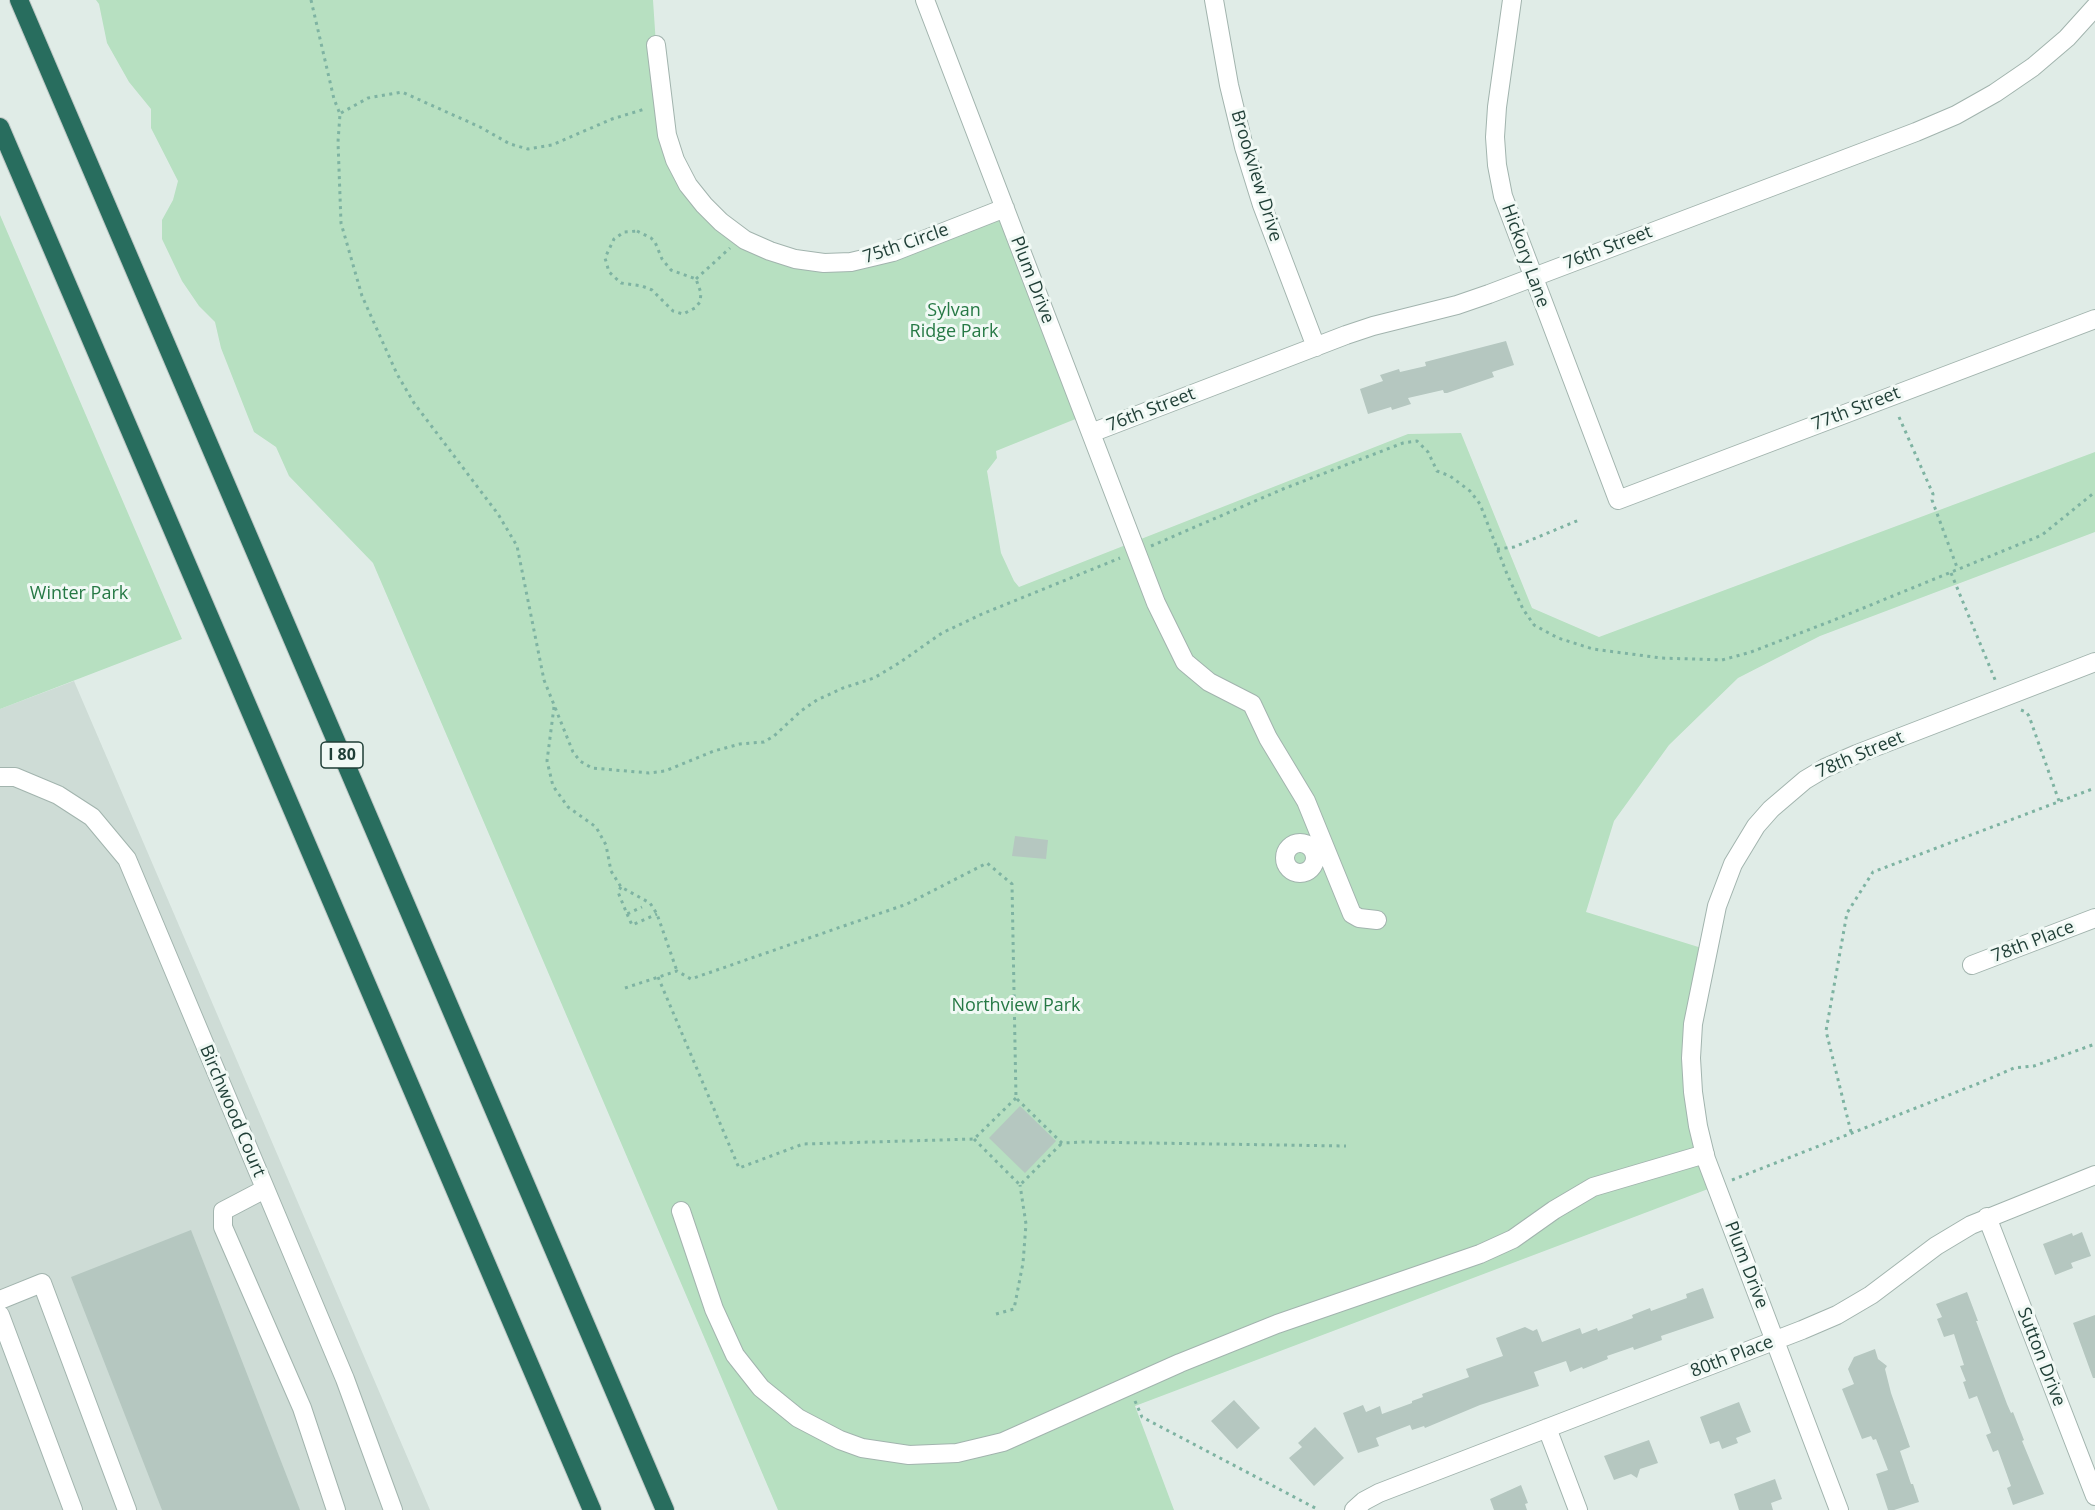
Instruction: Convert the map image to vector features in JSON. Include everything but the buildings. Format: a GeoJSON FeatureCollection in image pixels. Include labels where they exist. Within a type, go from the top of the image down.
{"type":"FeatureCollection","features":[{"type":"Feature","properties":{"kind":"highway","name":"I 80"},"geometry":{"type":"LineString","coordinates":[[19,0],[665,1510]]}},
{"type":"Feature","properties":{"kind":"highway"},"geometry":{"type":"LineString","coordinates":[[0,127],[592,1510]]}},
{"type":"Feature","properties":{"kind":"street","name":"Plum Drive"},"geometry":{"type":"LineString","coordinates":[[925,0],[1156,603],[1185,662],[1209,682],[1252,704],[1268,738],[1306,801],[1319,851],[1352,914],[1359,918],[1377,920]]}},
{"type":"Feature","properties":{"kind":"street","name":"Brookview Drive"},"geometry":{"type":"LineString","coordinates":[[1214,0],[1229,86],[1244,147],[1266,215],[1316,347]]}},
{"type":"Feature","properties":{"kind":"street","name":"Hickory Lane"},"geometry":{"type":"LineString","coordinates":[[1512,0],[1497,106],[1495,137],[1503,196],[1618,500]]}},
{"type":"Feature","properties":{"kind":"street","name":"76th Street"},"geometry":{"type":"LineString","coordinates":[[1091,433],[1373,326],[1456,305],[1533,277],[1916,132],[1956,115],[1995,93],[2067,38],[2095,7]]}},
{"type":"Feature","properties":{"kind":"street","name":"75th Circle"},"geometry":{"type":"LineString","coordinates":[[656,45],[662,109],[667,135],[675,160],[688,185],[721,222],[739,235],[770,251],[795,259],[824,263],[851,262],[893,252],[1005,208]]}},
{"type":"Feature","properties":{"kind":"street","name":"77th Street"},"geometry":{"type":"LineString","coordinates":[[1618,500],[2095,319]]}},
{"type":"Feature","properties":{"kind":"street","name":"78th Street"},"geometry":{"type":"LineString","coordinates":[[1705,1154],[1693,1092],[1691,1058],[1693,1024],[1717,906],[1733,864],[1756,826],[1771,809],[1797,787],[1825,768],[2095,662]]}},
{"type":"Feature","properties":{"kind":"street","name":"Birchwood Court"},"geometry":{"type":"LineString","coordinates":[[0,777],[15,777],[66,800],[92,817],[127,859],[345,1379],[393,1510]]}},
{"type":"Feature","properties":{"kind":"street","name":"78th Place"},"geometry":{"type":"LineString","coordinates":[[1972,965],[2095,918]]}},
{"type":"Feature","properties":{"kind":"street","name":"Plum Drive"},"geometry":{"type":"LineString","coordinates":[[1705,1154],[1839,1510]]}},
{"type":"Feature","properties":{"kind":"street"},"geometry":{"type":"LineString","coordinates":[[681,1212],[714,1309],[735,1355],[761,1388],[798,1418],[840,1440],[862,1448],[909,1455],[957,1454],[1003,1442],[1180,1363],[1277,1324],[1480,1254],[1513,1239],[1593,1186],[1705,1154]]}},
{"type":"Feature","properties":{"kind":"street","name":"80th Place"},"geometry":{"type":"LineString","coordinates":[[1354,1510],[1379,1492],[1775,1341],[1837,1315],[1871,1295],[1936,1246],[1988,1217],[2095,1175]]}},
{"type":"Feature","properties":{"kind":"street"},"geometry":{"type":"LineString","coordinates":[[265,1189],[223,1211],[223,1227],[302,1408],[336,1510]]}},
{"type":"Feature","properties":{"kind":"street","name":"Sutton Drive"},"geometry":{"type":"LineString","coordinates":[[1988,1217],[2095,1496]]}},
{"type":"Feature","properties":{"kind":"street"},"geometry":{"type":"LineString","coordinates":[[0,1300],[42,1283],[127,1510]]}},
{"type":"Feature","properties":{"kind":"street"},"geometry":{"type":"LineString","coordinates":[[0,1315],[73,1510]]}},
{"type":"Feature","properties":{"kind":"street"},"geometry":{"type":"LineString","coordinates":[[1547,1428],[1578,1510]]}},
{"type":"Feature","properties":{"kind":"path"},"geometry":{"type":"LineString","coordinates":[[311,0],[334,99],[340,114],[338,142],[341,224],[362,296],[397,374],[414,403],[498,514],[517,546],[538,658],[554,707],[579,761],[592,768],[649,773],[665,771],[714,751],[740,744],[764,742],[817,700],[873,678],[942,633],[1086,571],[1138,555],[1283,489],[1403,443],[1417,441],[1428,452],[1437,471],[1450,476],[1470,491],[1480,504],[1523,609],[1534,625],[1550,634],[1593,650],[1699,661],[1722,660],[1751,652],[2042,535],[2095,492]]}},
{"type":"Feature","properties":{"kind":"path"},"geometry":{"type":"LineString","coordinates":[[340,114],[368,98],[402,92],[480,127],[510,144],[528,150],[552,145],[642,109],[662,109]]}},
{"type":"Feature","properties":{"kind":"path"},"geometry":{"type":"LineString","coordinates":[[637,231],[656,242],[662,259],[671,270],[696,279],[700,288],[700,302],[690,311],[678,313],[669,309],[652,290],[642,286],[626,285],[613,277],[605,258],[618,235],[637,231]]}},
{"type":"Feature","properties":{"kind":"path"},"geometry":{"type":"LineString","coordinates":[[696,279],[729,249],[739,235]]}},
{"type":"Feature","properties":{"kind":"path"},"geometry":{"type":"LineString","coordinates":[[1899,417],[1933,494],[1932,500],[1958,570]]}},
{"type":"Feature","properties":{"kind":"path"},"geometry":{"type":"LineString","coordinates":[[1497,549],[1514,547],[1579,520]]}},
{"type":"Feature","properties":{"kind":"path"},"geometry":{"type":"LineString","coordinates":[[1951,573],[2008,696],[2029,716],[2059,801]]}},
{"type":"Feature","properties":{"kind":"path"},"geometry":{"type":"LineString","coordinates":[[554,707],[547,761],[553,786],[568,807],[596,827],[606,845],[611,871],[621,887],[650,903],[657,914],[677,971],[691,979],[907,904],[987,864],[1012,884],[1016,1098],[1062,1143]]}},
{"type":"Feature","properties":{"kind":"path"},"geometry":{"type":"LineString","coordinates":[[1851,1132],[1826,1031],[1847,913],[1873,872],[2095,788]]}},
{"type":"Feature","properties":{"kind":"path"},"geometry":{"type":"LineString","coordinates":[[621,887],[618,892],[632,926],[657,914]]}},
{"type":"Feature","properties":{"kind":"path"},"geometry":{"type":"LineString","coordinates":[[627,914],[642,908]]}},
{"type":"Feature","properties":{"kind":"path"},"geometry":{"type":"LineString","coordinates":[[625,988],[677,971]]}},
{"type":"Feature","properties":{"kind":"path"},"geometry":{"type":"LineString","coordinates":[[657,977],[739,1168],[802,1144],[974,1139],[1016,1098]]}},
{"type":"Feature","properties":{"kind":"path"},"geometry":{"type":"LineString","coordinates":[[1716,1186],[2014,1068],[2034,1066],[2095,1044]]}},
{"type":"Feature","properties":{"kind":"path"},"geometry":{"type":"LineString","coordinates":[[974,1139],[1020,1185],[1026,1224],[1023,1263],[1014,1309],[996,1314]]}},
{"type":"Feature","properties":{"kind":"path"},"geometry":{"type":"LineString","coordinates":[[1020,1185],[1062,1143],[1346,1146]]}},
{"type":"Feature","properties":{"kind":"path"},"geometry":{"type":"LineString","coordinates":[[1129,1386],[1142,1417],[1318,1510]]}},
{"type":"Feature","properties":{"kind":"shaded area"},"geometry":{"type":"Polygon","coordinates":[[[74,681],[430,1510],[0,1510],[0,709],[74,681]]]}},
{"type":"Feature","properties":{"kind":"green space","name":"Northview Park"},"geometry":{"type":"Polygon","coordinates":[[[96,0],[653,0],[656,45],[675,160],[745,240],[851,262],[1005,208],[1083,416],[996,451],[997,458],[987,471],[1001,553],[1019,587],[1408,434],[1461,433],[1532,608],[1599,637],[2095,452],[2095,532],[1820,636],[1738,678],[1669,745],[1614,821],[1586,912],[1708,950],[1691,1058],[1716,1186],[1135,1406],[1174,1510],[778,1510],[373,563],[289,476],[276,447],[254,432],[221,348],[215,322],[199,306],[182,281],[162,239],[162,220],[173,200],[178,181],[151,128],[151,109],[129,82],[107,43],[99,4],[96,0]]]}},
{"type":"Feature","properties":{"kind":"green space","name":"Winter Park"},"geometry":{"type":"Polygon","coordinates":[[[0,215],[182,639],[0,709],[0,215]]]}},
{"type":"Feature","properties":{"kind":"park label","name":"Sylvan Ridge Park"},"geometry":{"type":"Point","coordinates":[954,321]}}]}
